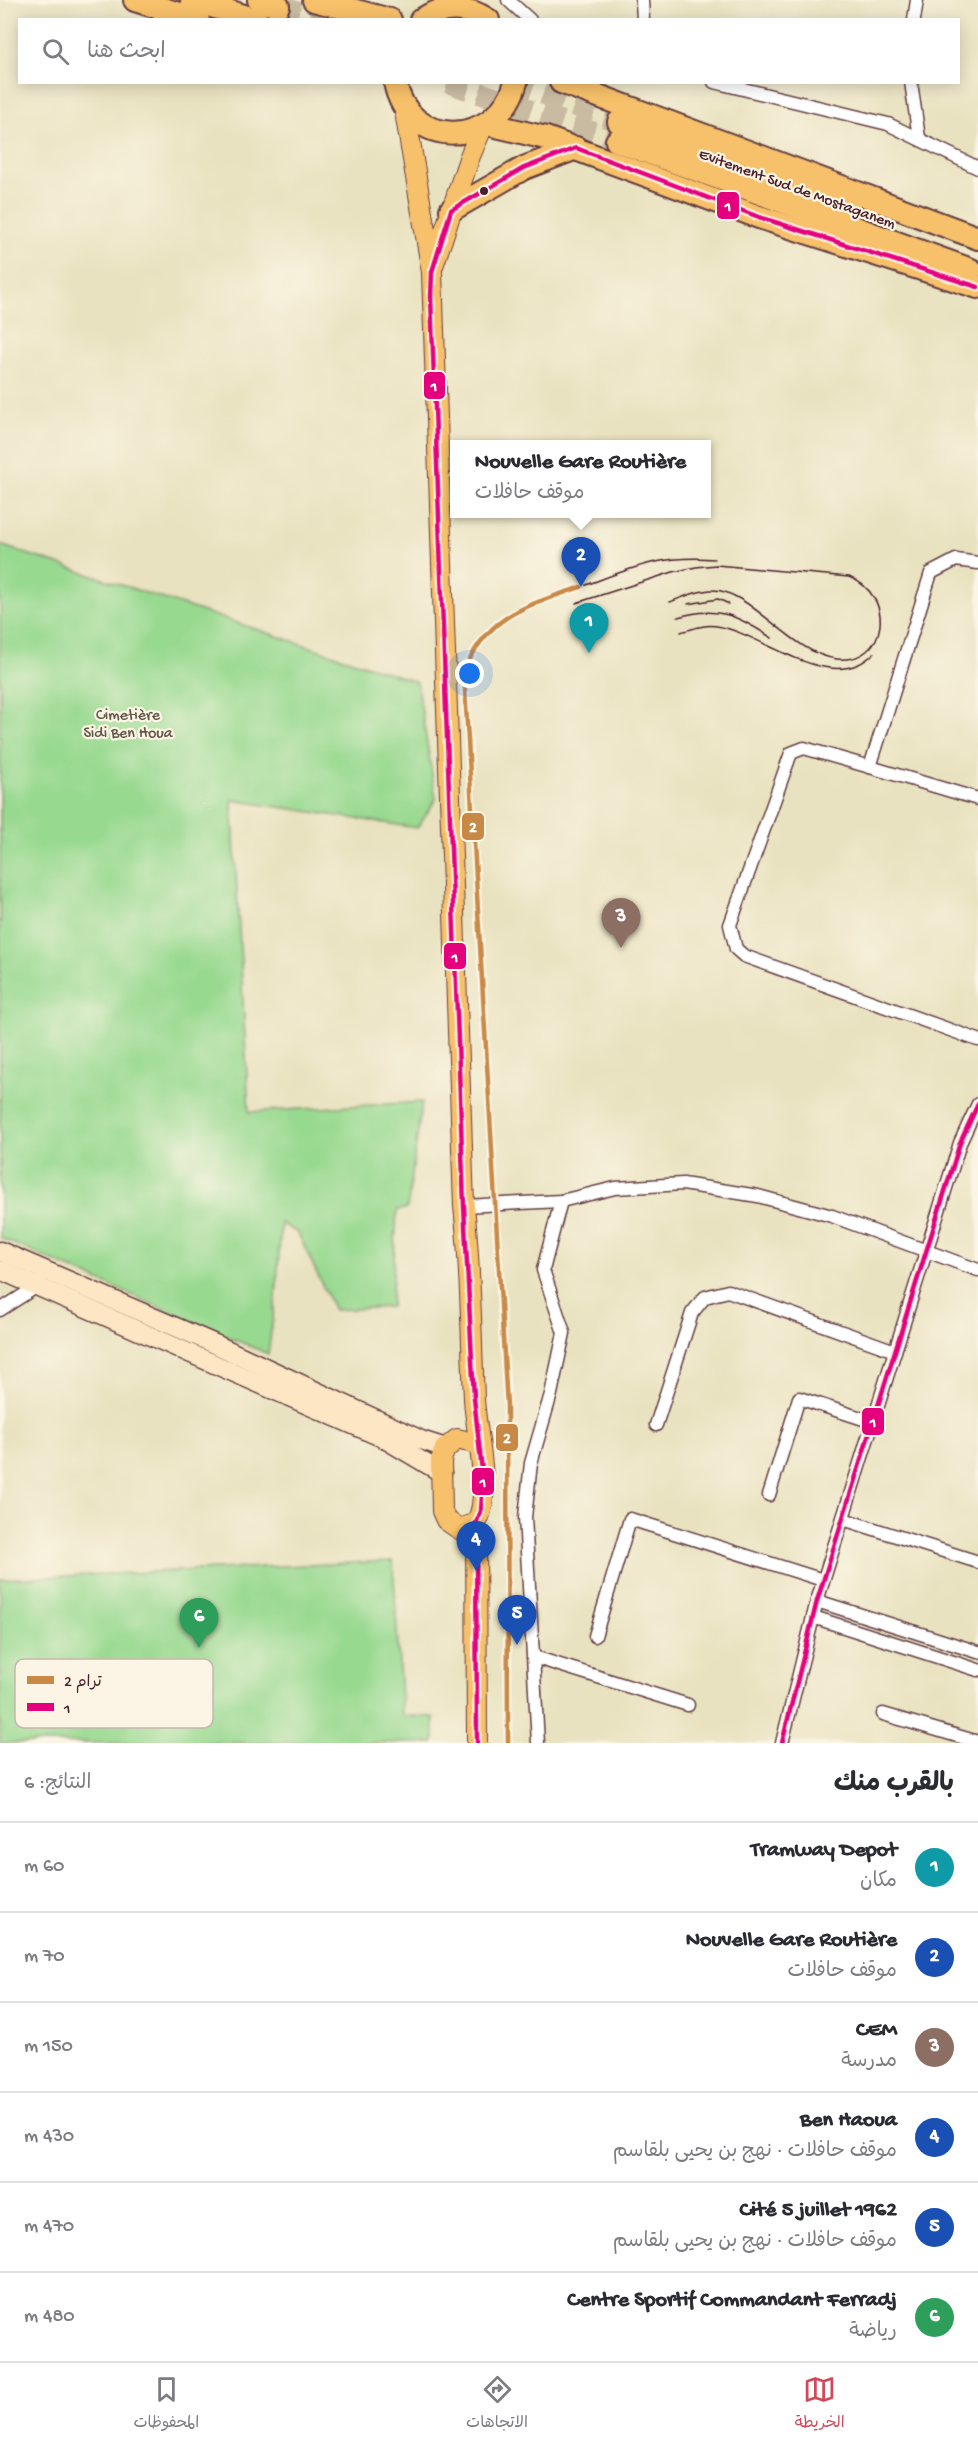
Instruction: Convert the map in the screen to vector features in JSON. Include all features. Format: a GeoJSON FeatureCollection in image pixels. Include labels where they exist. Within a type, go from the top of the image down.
{"type":"FeatureCollection","features":[{"type":"Feature","properties":{"kind":"highway"},"geometry":{"type":"LineString","coordinates":[[135,0],[192,18]]}},
{"type":"Feature","properties":{"kind":"highway"},"geometry":{"type":"LineString","coordinates":[[192,0],[250,18]]}},
{"type":"Feature","properties":{"kind":"highway"},"geometry":{"type":"LineString","coordinates":[[314,0],[382,18]]}},
{"type":"Feature","properties":{"kind":"highway"},"geometry":{"type":"LineString","coordinates":[[429,11],[455,9],[483,11]]}},
{"type":"Feature","properties":{"kind":"highway"},"geometry":{"type":"LineString","coordinates":[[379,84],[398,94],[415,118],[442,132],[456,133],[485,126],[576,148],[759,217],[978,287]]}},
{"type":"Feature","properties":{"kind":"highway"},"geometry":{"type":"LineString","coordinates":[[485,126],[507,105],[515,84]]}},
{"type":"Feature","properties":{"kind":"highway"},"geometry":{"type":"LineString","coordinates":[[566,84],[978,238]]}},
{"type":"Feature","properties":{"kind":"highway","name":"Evitement Sud de Mostaganem"},"geometry":{"type":"LineString","coordinates":[[978,250],[772,179],[618,132],[978,272]]}},
{"type":"Feature","properties":{"kind":"highway"},"geometry":{"type":"LineString","coordinates":[[451,210],[524,168],[576,148]]}},
{"type":"Feature","properties":{"kind":"main road"},"geometry":{"type":"LineString","coordinates":[[398,94],[432,272],[464,1206],[470,1263],[474,1400],[478,1444],[482,1454],[482,1511],[476,1523],[477,1743]]}},
{"type":"Feature","properties":{"kind":"main road"},"geometry":{"type":"LineString","coordinates":[[432,272],[451,210],[485,126]]}},
{"type":"Feature","properties":{"kind":"main road"},"geometry":{"type":"LineString","coordinates":[[0,1251],[215,1344],[421,1440],[452,1444],[478,1444]]}},
{"type":"Feature","properties":{"kind":"main road"},"geometry":{"type":"LineString","coordinates":[[0,1270],[383,1438],[441,1473]]}},
{"type":"Feature","properties":{"kind":"main road"},"geometry":{"type":"LineString","coordinates":[[474,1400],[452,1444],[441,1460],[441,1473],[442,1511],[476,1557]]}},
{"type":"Feature","properties":{"kind":"main road"},"geometry":{"type":"LineString","coordinates":[[452,1526],[466,1528],[476,1523]]}},
{"type":"Feature","properties":{"kind":"street"},"geometry":{"type":"LineString","coordinates":[[508,0],[528,18]]}},
{"type":"Feature","properties":{"kind":"street"},"geometry":{"type":"LineString","coordinates":[[642,0],[643,18]]}},
{"type":"Feature","properties":{"kind":"street"},"geometry":{"type":"LineString","coordinates":[[914,18],[917,0]]}},
{"type":"Feature","properties":{"kind":"street"},"geometry":{"type":"LineString","coordinates":[[722,84],[888,124],[978,168]]}},
{"type":"Feature","properties":{"kind":"street"},"geometry":{"type":"LineString","coordinates":[[911,84],[919,138]]}},
{"type":"Feature","properties":{"kind":"street"},"geometry":{"type":"LineString","coordinates":[[870,767],[931,573],[957,560],[978,563]]}},
{"type":"Feature","properties":{"kind":"street"},"geometry":{"type":"LineString","coordinates":[[978,799],[804,748],[791,753],[730,925],[736,949],[744,956],[978,1040]]}},
{"type":"Feature","properties":{"kind":"street"},"geometry":{"type":"LineString","coordinates":[[782,1743],[823,1580],[960,1143],[978,1104]]}},
{"type":"Feature","properties":{"kind":"street"},"geometry":{"type":"LineString","coordinates":[[464,1206],[561,1201],[615,1188],[683,1184],[758,1196],[832,1216],[978,1270]]}},
{"type":"Feature","properties":{"kind":"street"},"geometry":{"type":"LineString","coordinates":[[539,1742],[525,1518],[531,1463],[564,1334],[543,1270],[561,1201]]}},
{"type":"Feature","properties":{"kind":"street"},"geometry":{"type":"LineString","coordinates":[[0,1310],[36,1287],[47,1272]]}},
{"type":"Feature","properties":{"kind":"street"},"geometry":{"type":"LineString","coordinates":[[656,1425],[692,1312],[705,1297],[728,1291],[895,1351]]}},
{"type":"Feature","properties":{"kind":"street"},"geometry":{"type":"LineString","coordinates":[[769,1495],[799,1398],[873,1422]]}},
{"type":"Feature","properties":{"kind":"street"},"geometry":{"type":"LineString","coordinates":[[595,1636],[630,1519],[823,1580]]}},
{"type":"Feature","properties":{"kind":"street"},"geometry":{"type":"LineString","coordinates":[[843,1519],[978,1562]]}},
{"type":"Feature","properties":{"kind":"street"},"geometry":{"type":"LineString","coordinates":[[817,1601],[978,1652]]}},
{"type":"Feature","properties":{"kind":"street"},"geometry":{"type":"LineString","coordinates":[[813,1617],[978,1670]]}},
{"type":"Feature","properties":{"kind":"street"},"geometry":{"type":"LineString","coordinates":[[534,1657],[688,1705]]}},
{"type":"Feature","properties":{"kind":"street"},"geometry":{"type":"LineString","coordinates":[[883,1714],[947,1738],[978,1742]]}},
{"type":"Feature","properties":{"kind":"green space","name":"Cimetière Sidi Ben Houa"},"geometry":{"type":"Polygon","coordinates":[[[0,545],[417,682],[436,799],[417,828],[232,800],[249,1112],[422,1102],[407,1209],[397,1210],[391,1307],[334,1310],[298,1233],[281,1223],[276,1296],[268,1354],[0,1238],[0,545]]]}},
{"type":"Feature","properties":{"kind":"green space"},"geometry":{"type":"Polygon","coordinates":[[[393,1561],[402,1716],[434,1717],[434,1743],[0,1743],[0,1579],[393,1561]]]}},
{"type":"Feature","properties":{"kind":"tunnel"},"geometry":{"type":"LineString","coordinates":[[278,6],[314,18]]}},
{"type":"Feature","properties":{"kind":"tunnel"},"geometry":{"type":"LineString","coordinates":[[454,84],[617,141]]}},
{"type":"Feature","properties":{"kind":"tunnel"},"geometry":{"type":"LineString","coordinates":[[517,84],[619,122]]}},
{"type":"Feature","properties":{"kind":"tram line"},"geometry":{"type":"LineString","coordinates":[[581,587],[646,564],[677,559],[714,559]]}},
{"type":"Feature","properties":{"kind":"tram line"},"geometry":{"type":"LineString","coordinates":[[576,603],[673,572],[716,565],[849,577],[864,586],[874,599],[879,613],[880,627],[867,651],[854,658],[837,659],[820,655],[804,646],[755,609],[725,592],[710,590],[690,594],[670,602]]}},
{"type":"Feature","properties":{"kind":"tram line","name":"2"},"geometry":{"type":"LineString","coordinates":[[508,1743],[507,1406],[464,672],[473,652],[497,625],[526,607],[581,587]]}},
{"type":"Feature","properties":{"kind":"tram line"},"geometry":{"type":"LineString","coordinates":[[688,604],[718,599],[729,604]]}},
{"type":"Feature","properties":{"kind":"tram line"},"geometry":{"type":"LineString","coordinates":[[678,617],[705,612],[727,615],[749,624],[772,638]]}},
{"type":"Feature","properties":{"kind":"tram line"},"geometry":{"type":"LineString","coordinates":[[681,632],[703,626],[717,626],[736,631],[819,666],[838,668],[857,665],[874,653]]}},
{"type":"Feature","properties":{"kind":"transit line","name":"1"},"geometry":{"type":"LineString","coordinates":[[477,1743],[476,1523],[481,1511],[483,1480],[474,1398],[464,1206],[431,297],[432,272],[451,210],[524,168],[576,148],[759,217],[978,287]]}},
{"type":"Feature","properties":{"kind":"transit line","name":"1"},"geometry":{"type":"LineString","coordinates":[[782,1743],[817,1601],[960,1143],[978,1104]]}},
{"type":"Feature","properties":{"kind":"place","name":"Nouvelle Gare Routière"},"geometry":{"type":"Point","coordinates":[581,587]}},
{"type":"Feature","properties":{"kind":"place","name":"Tramway Depot"},"geometry":{"type":"Point","coordinates":[589,653]}},
{"type":"Feature","properties":{"kind":"place","name":"CEM"},"geometry":{"type":"Point","coordinates":[621,948]}},
{"type":"Feature","properties":{"kind":"place","name":"Ben Haoua"},"geometry":{"type":"Point","coordinates":[476,1571]}},
{"type":"Feature","properties":{"kind":"place","name":"Cité 5 juillet 1962"},"geometry":{"type":"Point","coordinates":[517,1645]}},
{"type":"Feature","properties":{"kind":"place","name":"Centre Sportif Commandant Ferradj"},"geometry":{"type":"Point","coordinates":[199,1648]}}]}
